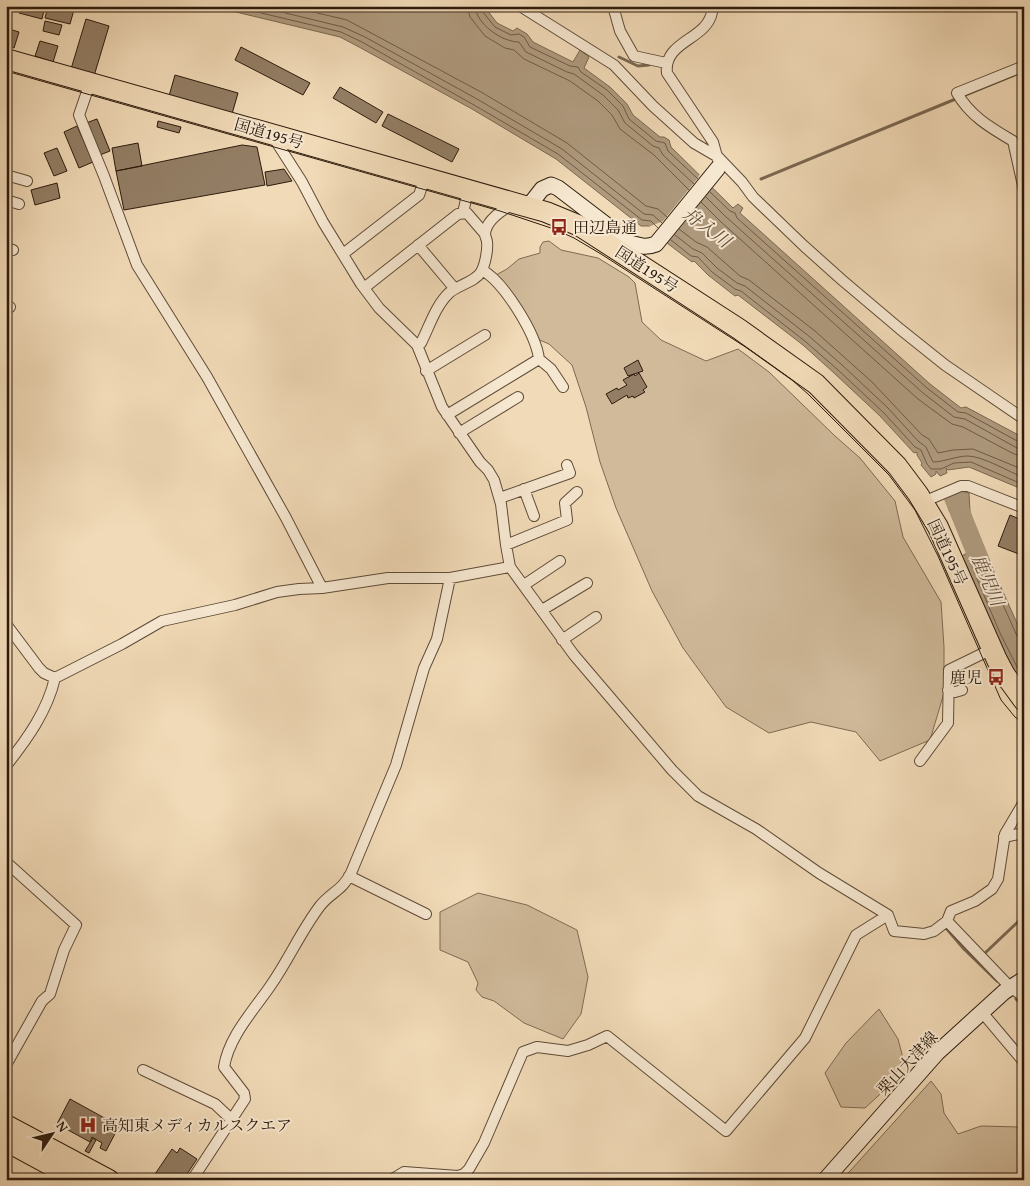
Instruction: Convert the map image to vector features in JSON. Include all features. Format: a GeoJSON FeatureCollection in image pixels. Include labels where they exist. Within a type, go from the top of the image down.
{"type":"FeatureCollection","features":[{"type":"Feature","properties":{"kind":"highway","name":"国道195号"},"geometry":{"type":"LineString","coordinates":[[6,59],[553,214],[580,226],[739,330],[816,384],[897,466],[924,502],[938,528],[1005,675],[1024,701]]}},
{"type":"Feature","properties":{"kind":"highway"},"geometry":{"type":"LineString","coordinates":[[6,1125],[109,1180]]}},
{"type":"Feature","properties":{"kind":"highway"},"geometry":{"type":"LineString","coordinates":[[6,1141],[78,1180]]}},
{"type":"Feature","properties":{"kind":"main road"},"geometry":{"type":"LineString","coordinates":[[521,205],[542,189],[551,185],[558,188],[630,243],[644,247],[656,244],[718,162]]}},
{"type":"Feature","properties":{"kind":"main road","name":"栗山大津線"},"geometry":{"type":"LineString","coordinates":[[825,1180],[937,1053],[1010,987],[1024,979]]}},
{"type":"Feature","properties":{"kind":"street"},"geometry":{"type":"LineString","coordinates":[[520,6],[614,65],[653,106],[742,182],[804,246],[893,323],[945,364],[1024,419]]}},
{"type":"Feature","properties":{"kind":"street"},"geometry":{"type":"LineString","coordinates":[[613,6],[620,31],[634,56],[666,63]]}},
{"type":"Feature","properties":{"kind":"street"},"geometry":{"type":"LineString","coordinates":[[712,12],[710,20],[700,32],[673,51],[666,63],[667,72],[713,142],[718,162]]}},
{"type":"Feature","properties":{"kind":"street"},"geometry":{"type":"LineString","coordinates":[[1024,66],[957,93],[962,103],[982,123],[1013,141],[1024,190]]}},
{"type":"Feature","properties":{"kind":"street"},"geometry":{"type":"LineString","coordinates":[[90,83],[79,115],[137,265],[212,385],[286,518],[322,588]]}},
{"type":"Feature","properties":{"kind":"street"},"geometry":{"type":"LineString","coordinates":[[272,134],[364,288],[379,308],[417,345],[426,371],[447,415],[491,475],[500,498],[510,568],[562,640],[635,728],[698,796],[756,829],[819,873],[888,915],[894,931],[924,934],[934,931],[946,921],[951,911],[975,901],[992,889],[998,879],[1004,837],[1024,802]]}},
{"type":"Feature","properties":{"kind":"street"},"geometry":{"type":"LineString","coordinates":[[6,175],[27,182]]}},
{"type":"Feature","properties":{"kind":"street"},"geometry":{"type":"LineString","coordinates":[[343,254],[420,195],[425,178]]}},
{"type":"Feature","properties":{"kind":"street"},"geometry":{"type":"LineString","coordinates":[[463,212],[468,190]]}},
{"type":"Feature","properties":{"kind":"street"},"geometry":{"type":"LineString","coordinates":[[6,200],[19,204]]}},
{"type":"Feature","properties":{"kind":"street"},"geometry":{"type":"LineString","coordinates":[[417,345],[421,343],[440,304],[455,289],[477,277],[482,270],[487,247],[485,234],[493,218],[500,212],[521,205]]}},
{"type":"Feature","properties":{"kind":"street"},"geometry":{"type":"LineString","coordinates":[[364,288],[458,214],[467,213],[485,234]]}},
{"type":"Feature","properties":{"kind":"street"},"geometry":{"type":"LineString","coordinates":[[418,245],[455,289]]}},
{"type":"Feature","properties":{"kind":"street"},"geometry":{"type":"LineString","coordinates":[[482,270],[504,289],[524,319],[539,359],[551,370],[563,387]]}},
{"type":"Feature","properties":{"kind":"street"},"geometry":{"type":"LineString","coordinates":[[426,371],[485,335]]}},
{"type":"Feature","properties":{"kind":"street"},"geometry":{"type":"LineString","coordinates":[[447,415],[539,359]]}},
{"type":"Feature","properties":{"kind":"street"},"geometry":{"type":"LineString","coordinates":[[459,433],[518,397]]}},
{"type":"Feature","properties":{"kind":"street"},"geometry":{"type":"LineString","coordinates":[[500,498],[570,473],[567,465]]}},
{"type":"Feature","properties":{"kind":"street"},"geometry":{"type":"LineString","coordinates":[[924,502],[962,486],[968,486],[1024,508]]}},
{"type":"Feature","properties":{"kind":"street"},"geometry":{"type":"LineString","coordinates":[[524,490],[534,516]]}},
{"type":"Feature","properties":{"kind":"street"},"geometry":{"type":"LineString","coordinates":[[506,545],[567,520],[566,503],[577,492]]}},
{"type":"Feature","properties":{"kind":"street"},"geometry":{"type":"LineString","coordinates":[[524,585],[560,561]]}},
{"type":"Feature","properties":{"kind":"street"},"geometry":{"type":"LineString","coordinates":[[6,766],[37,722],[47,704],[55,678],[162,621],[235,605],[277,592],[322,588],[388,578],[450,578],[510,568]]}},
{"type":"Feature","properties":{"kind":"street"},"geometry":{"type":"LineString","coordinates":[[192,1180],[245,1099],[245,1096],[224,1067],[236,1036],[271,985],[312,916],[322,904],[346,883],[349,876],[396,766],[424,668],[437,639],[450,578]]}},
{"type":"Feature","properties":{"kind":"street"},"geometry":{"type":"LineString","coordinates":[[542,610],[587,584]]}},
{"type":"Feature","properties":{"kind":"street"},"geometry":{"type":"LineString","coordinates":[[562,640],[596,617]]}},
{"type":"Feature","properties":{"kind":"street"},"geometry":{"type":"LineString","coordinates":[[6,624],[39,668],[44,673],[55,678]]}},
{"type":"Feature","properties":{"kind":"street"},"geometry":{"type":"LineString","coordinates":[[920,761],[948,723],[948,670],[992,649]]}},
{"type":"Feature","properties":{"kind":"street"},"geometry":{"type":"LineString","coordinates":[[948,690],[955,692],[962,690]]}},
{"type":"Feature","properties":{"kind":"street"},"geometry":{"type":"LineString","coordinates":[[1004,837],[1024,833]]}},
{"type":"Feature","properties":{"kind":"street"},"geometry":{"type":"LineString","coordinates":[[6,862],[76,926],[64,950],[50,994],[42,1001],[6,1065]]}},
{"type":"Feature","properties":{"kind":"street"},"geometry":{"type":"LineString","coordinates":[[349,876],[426,914]]}},
{"type":"Feature","properties":{"kind":"street"},"geometry":{"type":"LineString","coordinates":[[391,1180],[404,1172],[458,1176],[464,1174],[484,1143],[523,1052],[537,1047],[568,1051],[588,1045],[607,1036],[726,1131],[805,1038],[856,935],[888,915]]}},
{"type":"Feature","properties":{"kind":"street"},"geometry":{"type":"LineString","coordinates":[[946,921],[1010,987],[1024,997]]}},
{"type":"Feature","properties":{"kind":"street"},"geometry":{"type":"LineString","coordinates":[[982,1011],[1024,1062]]}},
{"type":"Feature","properties":{"kind":"street"},"geometry":{"type":"LineString","coordinates":[[143,1070],[215,1104],[231,1119]]}},
{"type":"Feature","properties":{"kind":"shaded area"},"geometry":{"type":"Polygon","coordinates":[[[549,241],[561,250],[598,258],[629,277],[635,283],[642,322],[661,340],[706,361],[738,349],[769,372],[860,458],[895,501],[903,537],[941,602],[944,647],[944,693],[930,740],[880,761],[856,732],[811,722],[769,733],[726,707],[683,648],[652,591],[616,508],[600,462],[586,407],[572,365],[549,344],[535,338],[496,275],[519,259],[540,253],[540,247],[543,242],[549,241]]]}},
{"type":"Feature","properties":{"kind":"shaded area"},"geometry":{"type":"Polygon","coordinates":[[[478,893],[527,905],[577,930],[588,977],[581,1014],[563,1039],[524,1023],[494,1001],[482,997],[476,990],[478,983],[468,962],[440,950],[440,912],[478,893]]]}},
{"type":"Feature","properties":{"kind":"shaded area"},"geometry":{"type":"Polygon","coordinates":[[[879,1009],[898,1039],[903,1058],[889,1086],[865,1108],[841,1107],[825,1073],[846,1043],[879,1009]]]}},
{"type":"Feature","properties":{"kind":"shaded area"},"geometry":{"type":"Polygon","coordinates":[[[931,1081],[941,1094],[944,1113],[958,1134],[981,1126],[1020,1127],[1024,1125],[1024,1180],[842,1180],[931,1081]]]}},
{"type":"Feature","properties":{"kind":"water","name":"舟入川"},"geometry":{"type":"Polygon","coordinates":[[[211,6],[484,6],[497,23],[513,31],[517,28],[527,34],[533,42],[573,62],[580,50],[589,57],[584,68],[610,87],[627,104],[633,115],[660,137],[669,140],[671,147],[733,208],[738,204],[743,208],[740,213],[930,384],[961,408],[966,407],[1024,438],[1024,490],[969,467],[948,470],[946,468],[947,473],[940,476],[936,471],[936,474],[931,477],[921,465],[922,463],[917,452],[914,453],[880,416],[803,345],[738,295],[735,296],[708,275],[694,261],[692,262],[667,243],[649,226],[641,226],[556,159],[472,109],[340,37],[211,6]]]}},
{"type":"Feature","properties":{"kind":"water"},"geometry":{"type":"Polygon","coordinates":[[[961,491],[969,493],[970,511],[975,529],[1024,639],[1024,684],[1005,657],[962,556],[975,548],[959,508],[949,511],[948,497],[961,491]]]}},
{"type":"Feature","properties":{"kind":"pier"},"geometry":{"type":"Polygon","coordinates":[[[701,172],[714,186],[666,245],[646,228],[663,221],[701,172]]]}},
{"type":"Feature","properties":{"kind":"building"},"geometry":{"type":"Polygon","coordinates":[[[21,6],[45,6],[42,19],[19,13],[21,6]]]}},
{"type":"Feature","properties":{"kind":"building"},"geometry":{"type":"Polygon","coordinates":[[[48,6],[75,6],[70,24],[45,18],[48,6]]]}},
{"type":"Feature","properties":{"kind":"building"},"geometry":{"type":"Polygon","coordinates":[[[86,19],[109,26],[94,76],[71,69],[86,19]]]}},
{"type":"Feature","properties":{"kind":"building"},"geometry":{"type":"Polygon","coordinates":[[[45,21],[62,25],[59,35],[43,31],[45,21]]]}},
{"type":"Feature","properties":{"kind":"building"},"geometry":{"type":"Polygon","coordinates":[[[6,28],[19,32],[14,48],[6,45],[6,28]]]}},
{"type":"Feature","properties":{"kind":"building"},"geometry":{"type":"Polygon","coordinates":[[[40,41],[58,46],[53,62],[35,56],[40,41]]]}},
{"type":"Feature","properties":{"kind":"building"},"geometry":{"type":"Polygon","coordinates":[[[241,47],[310,83],[303,95],[235,60],[241,47]]]}},
{"type":"Feature","properties":{"kind":"building"},"geometry":{"type":"Polygon","coordinates":[[[175,75],[238,93],[232,114],[169,96],[175,75]]]}},
{"type":"Feature","properties":{"kind":"building"},"geometry":{"type":"Polygon","coordinates":[[[340,87],[383,112],[376,123],[333,98],[340,87]]]}},
{"type":"Feature","properties":{"kind":"building"},"geometry":{"type":"Polygon","coordinates":[[[388,114],[459,149],[452,162],[382,126],[388,114]]]}},
{"type":"Feature","properties":{"kind":"building"},"geometry":{"type":"Polygon","coordinates":[[[97,119],[110,151],[100,155],[86,123],[97,119]]]}},
{"type":"Feature","properties":{"kind":"building"},"geometry":{"type":"Polygon","coordinates":[[[158,121],[181,127],[179,133],[157,127],[158,121]]]}},
{"type":"Feature","properties":{"kind":"building"},"geometry":{"type":"Polygon","coordinates":[[[77,126],[93,162],[79,168],[64,132],[77,126]]]}},
{"type":"Feature","properties":{"kind":"building"},"geometry":{"type":"Polygon","coordinates":[[[138,143],[142,166],[116,171],[112,148],[138,143]]]}},
{"type":"Feature","properties":{"kind":"building"},"geometry":{"type":"Polygon","coordinates":[[[242,145],[257,147],[265,185],[124,210],[116,171],[242,145]]]}},
{"type":"Feature","properties":{"kind":"building"},"geometry":{"type":"Polygon","coordinates":[[[57,148],[67,171],[54,176],[44,153],[57,148]]]}},
{"type":"Feature","properties":{"kind":"building"},"geometry":{"type":"Polygon","coordinates":[[[284,169],[292,181],[267,186],[265,172],[284,169]]]}},
{"type":"Feature","properties":{"kind":"building"},"geometry":{"type":"Polygon","coordinates":[[[57,183],[60,198],[35,205],[31,190],[57,183]]]}},
{"type":"Feature","properties":{"kind":"building"},"geometry":{"type":"Polygon","coordinates":[[[638,360],[643,371],[628,376],[624,368],[638,360]]]}},
{"type":"Feature","properties":{"kind":"building"},"geometry":{"type":"Polygon","coordinates":[[[639,373],[647,387],[643,390],[645,392],[634,398],[633,396],[628,398],[627,395],[612,404],[606,394],[627,385],[623,380],[639,373]]]}},
{"type":"Feature","properties":{"kind":"building"},"geometry":{"type":"Polygon","coordinates":[[[1010,515],[1024,521],[1024,556],[998,546],[1010,515]]]}},
{"type":"Feature","properties":{"kind":"building","name":"高知東メディカルスクエア"},"geometry":{"type":"Polygon","coordinates":[[[70,1099],[119,1126],[106,1151],[100,1148],[102,1143],[92,1137],[90,1142],[57,1124],[70,1099]]]}},
{"type":"Feature","properties":{"kind":"building"},"geometry":{"type":"Polygon","coordinates":[[[93,1138],[96,1140],[89,1153],[85,1151],[93,1138]]]}},
{"type":"Feature","properties":{"kind":"building"},"geometry":{"type":"Polygon","coordinates":[[[180,1148],[197,1159],[183,1180],[151,1180],[172,1149],[177,1153],[180,1148]]]}},
{"type":"Feature","properties":{"kind":"waterway"},"geometry":{"type":"LineString","coordinates":[[619,57],[638,66],[649,65]]}},
{"type":"Feature","properties":{"kind":"waterway"},"geometry":{"type":"LineString","coordinates":[[761,179],[1014,75]]}},
{"type":"Feature","properties":{"kind":"waterway","name":"鹿児川"},"geometry":{"type":"LineString","coordinates":[[953,495],[981,564]]}},
{"type":"Feature","properties":{"kind":"waterway"},"geometry":{"type":"LineString","coordinates":[[984,954],[1024,916]]}},
{"type":"Feature","properties":{"kind":"waterway"},"geometry":{"type":"LineString","coordinates":[[946,928],[964,949],[997,981]]}},
{"type":"Feature","properties":{"kind":"waterway"},"geometry":{"type":"LineString","coordinates":[[1016,999],[1024,1006]]}},
{"type":"Feature","properties":{"kind":"tram line"},"geometry":{"type":"LineString","coordinates":[[6,71],[500,211],[554,229],[601,254],[747,348],[792,380],[889,475],[915,510],[938,556],[1001,700],[1015,717],[1024,724]]}},
{"type":"Feature","properties":{"kind":"place","name":"田辺島通"},"geometry":{"type":"Point","coordinates":[559,227]}},
{"type":"Feature","properties":{"kind":"place","name":"鹿児"},"geometry":{"type":"Point","coordinates":[996,677]}},
{"type":"Feature","properties":{"kind":"place","name":"高知東メディカルスクエア"},"geometry":{"type":"Point","coordinates":[88,1125]}}]}
